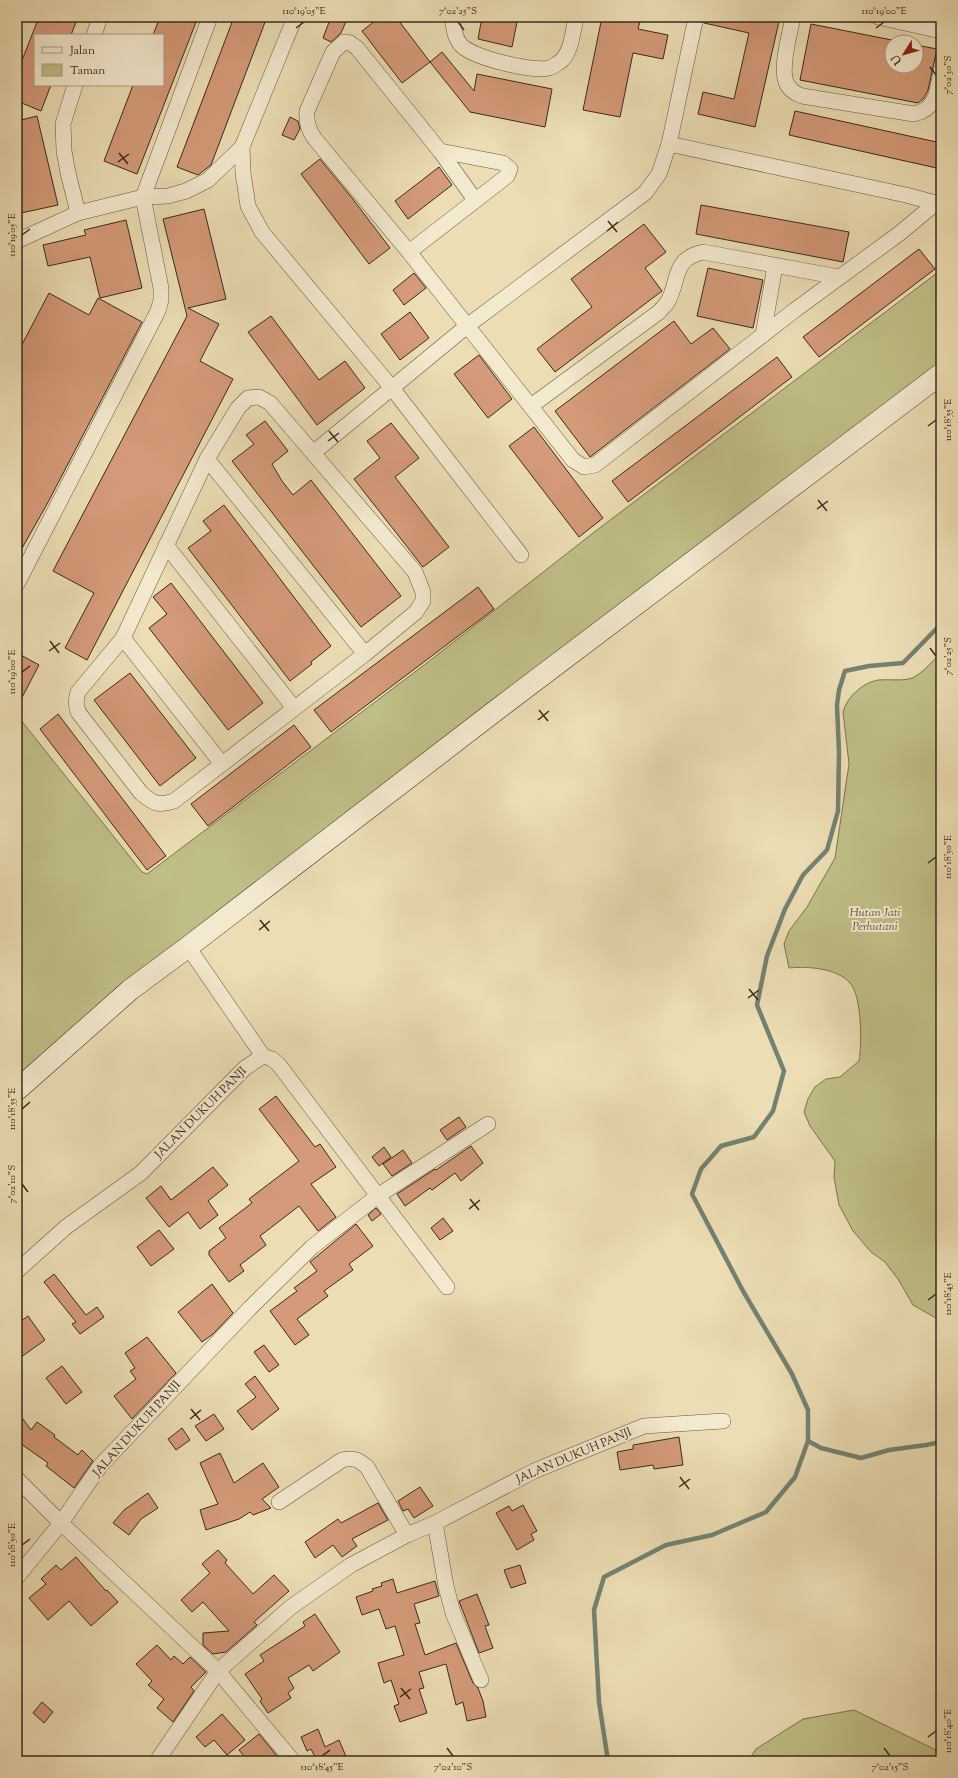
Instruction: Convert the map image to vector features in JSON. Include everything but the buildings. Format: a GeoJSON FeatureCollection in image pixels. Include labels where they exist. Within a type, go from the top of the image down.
{"type":"FeatureCollection","features":[{"type":"Feature","properties":{"kind":"main road"},"geometry":{"type":"LineString","coordinates":[[17,1090],[130,990],[499,708],[941,374]]}},
{"type":"Feature","properties":{"kind":"street"},"geometry":{"type":"LineString","coordinates":[[94,34],[100,17]]}},
{"type":"Feature","properties":{"kind":"street"},"geometry":{"type":"LineString","coordinates":[[17,584],[158,311],[162,300],[143,197],[210,17]]}},
{"type":"Feature","properties":{"kind":"street"},"geometry":{"type":"LineString","coordinates":[[295,17],[242,148],[243,173],[248,206],[262,232],[392,388],[521,555]]}},
{"type":"Feature","properties":{"kind":"street"},"geometry":{"type":"LineString","coordinates":[[454,17],[454,33],[461,46],[473,54],[516,66],[534,69],[550,68],[562,60],[569,48],[576,17]]}},
{"type":"Feature","properties":{"kind":"street"},"geometry":{"type":"LineString","coordinates":[[313,453],[467,326],[645,193],[659,174],[669,144],[696,17]]}},
{"type":"Feature","properties":{"kind":"street"},"geometry":{"type":"LineString","coordinates":[[793,17],[784,68],[786,82],[792,91],[802,96],[914,114],[924,112],[932,103],[941,71]]}},
{"type":"Feature","properties":{"kind":"street"},"geometry":{"type":"LineString","coordinates":[[878,17],[941,31]]}},
{"type":"Feature","properties":{"kind":"street"},"geometry":{"type":"LineString","coordinates":[[475,200],[440,151],[357,48],[350,43],[344,42],[333,52],[307,111],[306,120],[309,130],[410,252],[573,460],[584,466],[595,466],[838,277],[939,203]]}},
{"type":"Feature","properties":{"kind":"street"},"geometry":{"type":"LineString","coordinates":[[76,86],[63,124],[64,152],[78,213]]}},
{"type":"Feature","properties":{"kind":"street"},"geometry":{"type":"LineString","coordinates":[[669,144],[939,203]]}},
{"type":"Feature","properties":{"kind":"street"},"geometry":{"type":"LineString","coordinates":[[17,241],[78,213],[143,197],[168,196],[186,191],[208,180],[242,148]]}},
{"type":"Feature","properties":{"kind":"street"},"geometry":{"type":"LineString","coordinates":[[410,252],[507,176],[510,169],[509,166],[503,162],[440,151]]}},
{"type":"Feature","properties":{"kind":"street"},"geometry":{"type":"LineString","coordinates":[[531,406],[659,312],[668,302],[678,272],[684,262],[692,254],[703,252],[838,277]]}},
{"type":"Feature","properties":{"kind":"street"},"geometry":{"type":"LineString","coordinates":[[763,335],[775,266]]}},
{"type":"Feature","properties":{"kind":"street"},"geometry":{"type":"LineString","coordinates":[[259,397],[270,403],[415,572],[423,592],[423,601],[416,612],[365,654],[174,801],[163,805],[153,804],[141,793],[78,712],[76,702],[78,692],[123,638],[208,459],[238,408],[248,398],[259,397]]}},
{"type":"Feature","properties":{"kind":"street"},"geometry":{"type":"LineString","coordinates":[[208,459],[365,654]]}},
{"type":"Feature","properties":{"kind":"street"},"geometry":{"type":"LineString","coordinates":[[166,545],[294,708]]}},
{"type":"Feature","properties":{"kind":"street"},"geometry":{"type":"LineString","coordinates":[[123,638],[222,764]]}},
{"type":"Feature","properties":{"kind":"street"},"geometry":{"type":"LineString","coordinates":[[188,947],[263,1056],[272,1059],[279,1065],[379,1195],[447,1287]]}},
{"type":"Feature","properties":{"kind":"street","name":"JALAN DUKUH PANJI"},"geometry":{"type":"LineString","coordinates":[[17,1271],[66,1227],[141,1173],[245,1068],[263,1056]]}},
{"type":"Feature","properties":{"kind":"street","name":"JALAN DUKUH PANJI"},"geometry":{"type":"LineString","coordinates":[[17,1577],[61,1523],[100,1466],[250,1308],[312,1247],[379,1195],[488,1124]]}},
{"type":"Feature","properties":{"kind":"street","name":"JALAN DUKUH PANJI"},"geometry":{"type":"LineString","coordinates":[[157,1761],[218,1671],[291,1607],[351,1565],[534,1471],[644,1426],[722,1420]]}},
{"type":"Feature","properties":{"kind":"street"},"geometry":{"type":"LineString","coordinates":[[279,1502],[342,1460],[351,1458],[360,1460],[367,1467],[407,1535]]}},
{"type":"Feature","properties":{"kind":"street"},"geometry":{"type":"LineString","coordinates":[[17,1479],[61,1523],[218,1671],[293,1761]]}},
{"type":"Feature","properties":{"kind":"street"},"geometry":{"type":"LineString","coordinates":[[435,1523],[446,1586],[453,1613],[481,1680]]}},
{"type":"Feature","properties":{"kind":"green space"},"geometry":{"type":"Polygon","coordinates":[[[941,270],[941,363],[17,1078],[17,718],[20,719],[142,872],[147,874],[432,659],[597,530],[941,270]]]}},
{"type":"Feature","properties":{"kind":"green space","name":"Hutan Jati Perhutani"},"geometry":{"type":"Polygon","coordinates":[[[941,653],[941,1321],[913,1305],[898,1279],[885,1262],[871,1252],[853,1231],[839,1205],[834,1177],[835,1161],[810,1126],[804,1112],[808,1099],[815,1087],[826,1079],[840,1077],[859,1061],[861,1032],[857,998],[850,983],[838,974],[813,968],[789,968],[784,944],[789,931],[807,907],[835,858],[849,764],[843,712],[845,706],[852,696],[866,684],[878,680],[909,679],[922,672],[941,653]]]}},
{"type":"Feature","properties":{"kind":"green space"},"geometry":{"type":"Polygon","coordinates":[[[854,1710],[940,1752],[941,1761],[748,1761],[756,1749],[803,1719],[854,1710]]]}},
{"type":"Feature","properties":{"kind":"waterway"},"geometry":{"type":"LineString","coordinates":[[608,1761],[599,1702],[594,1610],[604,1577],[666,1545],[712,1535],[766,1512],[795,1477],[808,1441],[808,1410],[792,1374],[743,1291],[692,1194],[701,1169],[721,1146],[754,1137],[773,1111],[784,1071],[757,1005],[767,956],[785,909],[803,875],[827,850],[838,811],[839,753],[837,705],[839,690],[845,671],[869,666],[903,663],[941,624]]}},
{"type":"Feature","properties":{"kind":"waterway"},"geometry":{"type":"LineString","coordinates":[[808,1441],[821,1448],[861,1458],[889,1450],[941,1442]]}}]}
